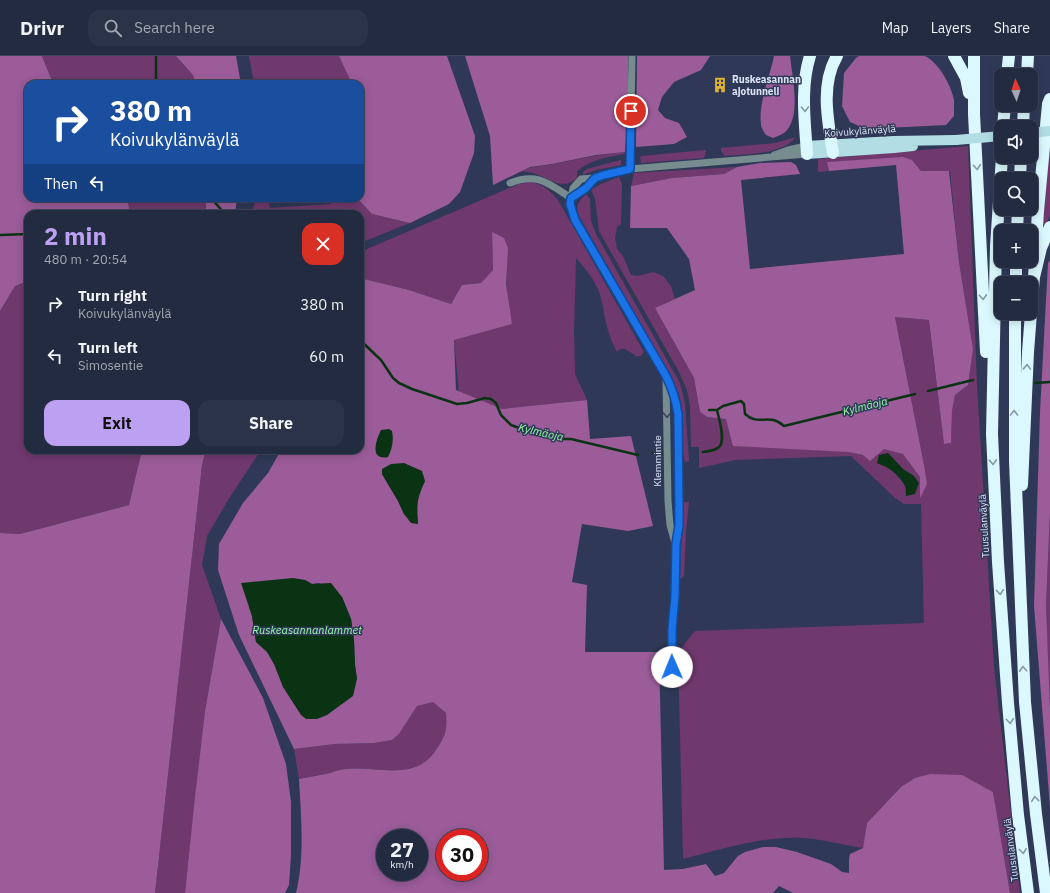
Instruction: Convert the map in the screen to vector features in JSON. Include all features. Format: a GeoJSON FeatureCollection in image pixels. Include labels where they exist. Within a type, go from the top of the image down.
{"type":"FeatureCollection","features":[{"type":"Feature","properties":{"kind":"highway"},"geometry":{"type":"LineString","coordinates":[[807,150],[804,100],[810,56]]}},
{"type":"Feature","properties":{"kind":"highway"},"geometry":{"type":"LineString","coordinates":[[832,149],[827,106],[827,83],[832,64],[837,56]]}},
{"type":"Feature","properties":{"kind":"highway"},"geometry":{"type":"LineString","coordinates":[[954,56],[966,78],[974,114]]}},
{"type":"Feature","properties":{"kind":"highway"},"geometry":{"type":"LineString","coordinates":[[974,56],[974,114],[986,352],[992,434]]}},
{"type":"Feature","properties":{"kind":"highway"},"geometry":{"type":"LineString","coordinates":[[1008,68],[1009,56]]}},
{"type":"Feature","properties":{"kind":"highway"},"geometry":{"type":"LineString","coordinates":[[1027,68],[1028,56]]}},
{"type":"Feature","properties":{"kind":"highway"},"geometry":{"type":"LineString","coordinates":[[1034,276],[1038,211],[1049,99]]}},
{"type":"Feature","properties":{"kind":"highway","name":"Tuusulanväylä"},"geometry":{"type":"LineString","coordinates":[[1002,164],[996,246],[992,434],[998,562],[1008,703],[1018,815],[1028,893]]}},
{"type":"Feature","properties":{"kind":"highway"},"geometry":{"type":"LineString","coordinates":[[1034,276],[1041,248],[1050,227]]}},
{"type":"Feature","properties":{"kind":"highway"},"geometry":{"type":"LineString","coordinates":[[1015,320],[1014,461],[1025,702],[1036,814],[1046,893]]}},
{"type":"Feature","properties":{"kind":"highway"},"geometry":{"type":"LineString","coordinates":[[1018,560],[1031,320]]}},
{"type":"Feature","properties":{"kind":"main road"},"geometry":{"type":"LineString","coordinates":[[1038,132],[1050,131]]}},
{"type":"Feature","properties":{"kind":"main road","name":"Koivukylänväylä"},"geometry":{"type":"LineString","coordinates":[[807,150],[894,148],[994,137]]}},
{"type":"Feature","properties":{"kind":"street"},"geometry":{"type":"LineString","coordinates":[[630,169],[632,56]]}},
{"type":"Feature","properties":{"kind":"street","name":"Koivukylänväylä"},"geometry":{"type":"LineString","coordinates":[[571,198],[573,188],[581,180],[630,169],[766,158],[788,150],[807,150]]}},
{"type":"Feature","properties":{"kind":"street"},"geometry":{"type":"LineString","coordinates":[[510,183],[528,178],[538,179],[571,198]]}},
{"type":"Feature","properties":{"kind":"street","name":"Klemmintie"},"geometry":{"type":"LineString","coordinates":[[571,198],[570,204],[575,220],[666,376],[673,391],[678,414],[679,525],[676,544],[675,596],[672,630],[672,667]]}},
{"type":"Feature","properties":{"kind":"street","name":"Klemmintie"},"geometry":{"type":"LineString","coordinates":[[666,376],[668,501],[670,525],[676,544]]}},
{"type":"Feature","properties":{"kind":"shaded area"},"geometry":{"type":"Polygon","coordinates":[[[0,56],[42,56],[52,80],[24,80],[24,202],[128,202],[129,210],[24,210],[24,283],[15,286],[0,311],[0,56]]]}},
{"type":"Feature","properties":{"kind":"shaded area"},"geometry":{"type":"Polygon","coordinates":[[[42,56],[176,56],[193,75],[194,80],[52,80],[42,56]]]}},
{"type":"Feature","properties":{"kind":"shaded area"},"geometry":{"type":"Polygon","coordinates":[[[176,56],[236,56],[240,80],[194,80],[193,75],[176,56]]]}},
{"type":"Feature","properties":{"kind":"shaded area"},"geometry":{"type":"Polygon","coordinates":[[[249,56],[339,56],[350,80],[253,80],[249,56]]]}},
{"type":"Feature","properties":{"kind":"shaded area"},"geometry":{"type":"Polygon","coordinates":[[[339,56],[447,56],[475,136],[474,153],[460,192],[449,204],[410,223],[372,214],[361,202],[364,202],[364,80],[350,80],[339,56]]]}},
{"type":"Feature","properties":{"kind":"shaded area"},"geometry":{"type":"Polygon","coordinates":[[[465,56],[628,56],[628,116],[625,152],[596,155],[530,167],[493,185],[490,136],[465,56]]]}},
{"type":"Feature","properties":{"kind":"shaded area"},"geometry":{"type":"Polygon","coordinates":[[[637,56],[710,56],[701,70],[674,82],[662,97],[658,110],[665,118],[679,123],[687,137],[674,144],[636,147],[637,56]]]}},
{"type":"Feature","properties":{"kind":"shaded area"},"geometry":{"type":"Polygon","coordinates":[[[774,56],[790,56],[795,105],[794,114],[787,130],[783,134],[773,138],[766,135],[761,125],[761,108],[774,56]]]}},
{"type":"Feature","properties":{"kind":"shaded area"},"geometry":{"type":"Polygon","coordinates":[[[859,56],[925,56],[930,59],[940,69],[950,88],[954,100],[954,116],[946,125],[866,129],[850,122],[842,106],[844,73],[859,56]]]}},
{"type":"Feature","properties":{"kind":"shaded area"},"geometry":{"type":"Polygon","coordinates":[[[796,137],[790,143],[782,147],[753,154],[725,156],[721,151],[721,148],[775,143],[796,137]]]}},
{"type":"Feature","properties":{"kind":"shaded area"},"geometry":{"type":"Polygon","coordinates":[[[1050,138],[1050,216],[1042,231],[1050,138]]]}},
{"type":"Feature","properties":{"kind":"shaded area"},"geometry":{"type":"Polygon","coordinates":[[[968,146],[977,385],[994,667],[1020,893],[1010,893],[993,792],[901,787],[867,823],[863,848],[802,838],[787,838],[757,841],[727,847],[683,859],[678,652],[695,631],[924,623],[921,504],[904,504],[895,498],[851,456],[735,460],[699,468],[699,447],[691,447],[690,406],[687,390],[679,372],[599,231],[595,198],[591,190],[619,177],[622,184],[621,224],[617,227],[615,238],[617,249],[623,256],[631,275],[638,276],[653,272],[663,276],[671,286],[675,299],[655,308],[694,378],[700,412],[707,417],[726,419],[848,452],[863,455],[884,449],[903,453],[920,477],[920,496],[924,465],[895,317],[929,320],[944,444],[951,443],[952,411],[955,395],[968,385],[973,349],[959,262],[950,171],[921,171],[912,160],[827,162],[829,171],[818,172],[818,159],[968,146]],[[888,453],[889,467],[905,485],[914,476],[903,469],[888,453]]]}},
{"type":"Feature","properties":{"kind":"shaded area"},"geometry":{"type":"Polygon","coordinates":[[[705,150],[704,158],[641,163],[640,157],[642,156],[705,150]]]}},
{"type":"Feature","properties":{"kind":"shaded area"},"geometry":{"type":"Polygon","coordinates":[[[625,152],[624,154],[587,164],[577,171],[577,178],[567,184],[556,183],[534,173],[521,171],[537,166],[598,155],[625,152]]]}},
{"type":"Feature","properties":{"kind":"shaded area"},"geometry":{"type":"Polygon","coordinates":[[[903,157],[912,160],[921,171],[949,171],[959,262],[973,349],[968,385],[955,395],[952,411],[951,443],[944,444],[929,320],[895,317],[927,484],[920,498],[920,477],[903,454],[884,449],[870,461],[863,455],[848,452],[733,446],[726,419],[707,417],[700,412],[694,378],[655,308],[695,290],[689,259],[667,228],[630,228],[631,186],[672,178],[724,174],[737,167],[760,163],[791,162],[796,165],[800,174],[741,180],[750,269],[904,254],[896,165],[829,171],[827,162],[903,157]]]}},
{"type":"Feature","properties":{"kind":"shaded area"},"geometry":{"type":"Polygon","coordinates":[[[621,160],[621,165],[596,170],[583,175],[583,172],[587,169],[621,160]]]}},
{"type":"Feature","properties":{"kind":"shaded area"},"geometry":{"type":"Polygon","coordinates":[[[737,167],[724,174],[672,178],[631,186],[634,173],[737,167]]]}},
{"type":"Feature","properties":{"kind":"shaded area"},"geometry":{"type":"Polygon","coordinates":[[[529,182],[538,184],[549,191],[558,200],[644,352],[641,356],[636,356],[625,349],[620,349],[617,352],[608,332],[601,298],[597,287],[588,272],[576,258],[574,333],[575,374],[587,400],[502,409],[459,392],[454,340],[507,296],[506,271],[492,232],[493,270],[481,283],[462,285],[451,304],[409,290],[364,279],[364,250],[519,184],[529,182]]]}},
{"type":"Feature","properties":{"kind":"shaded area"},"geometry":{"type":"Polygon","coordinates":[[[586,194],[590,199],[591,221],[596,234],[680,383],[685,404],[689,461],[685,462],[683,456],[682,409],[677,389],[578,214],[577,208],[579,203],[586,194]]]}},
{"type":"Feature","properties":{"kind":"shaded area"},"geometry":{"type":"Polygon","coordinates":[[[128,202],[206,202],[206,210],[128,210],[128,202]]]}},
{"type":"Feature","properties":{"kind":"shaded area"},"geometry":{"type":"Polygon","coordinates":[[[206,202],[236,202],[236,210],[206,210],[206,202]]]}},
{"type":"Feature","properties":{"kind":"shaded area"},"geometry":{"type":"Polygon","coordinates":[[[269,202],[270,208],[331,204],[332,202],[361,202],[372,214],[410,223],[364,241],[364,210],[252,210],[255,203],[269,202]]]}},
{"type":"Feature","properties":{"kind":"shaded area"},"geometry":{"type":"Polygon","coordinates":[[[492,232],[504,238],[508,248],[506,284],[512,324],[454,340],[456,390],[502,409],[587,400],[590,439],[631,436],[653,526],[628,531],[582,524],[572,582],[587,585],[585,652],[659,652],[664,870],[683,869],[706,864],[715,876],[724,873],[738,856],[745,852],[763,847],[776,847],[797,852],[831,864],[842,872],[849,873],[850,854],[863,848],[867,823],[901,787],[915,778],[930,774],[962,775],[993,792],[1010,893],[793,893],[779,886],[773,893],[296,893],[301,865],[299,779],[343,769],[396,770],[418,766],[427,760],[442,740],[446,729],[446,713],[433,702],[417,706],[399,734],[392,740],[374,743],[335,744],[294,749],[239,635],[218,570],[219,544],[243,503],[268,473],[279,454],[364,454],[364,279],[409,290],[451,304],[462,285],[481,283],[493,270],[492,232]],[[382,469],[382,474],[404,514],[418,524],[418,502],[425,481],[382,469]],[[305,580],[249,607],[256,642],[267,651],[274,664],[357,679],[351,619],[342,597],[319,583],[312,584],[305,580]]]}},
{"type":"Feature","properties":{"kind":"shaded area"},"geometry":{"type":"Polygon","coordinates":[[[1050,260],[1050,512],[1046,605],[1050,708],[1050,807],[1034,606],[1040,412],[1048,263],[1050,260]]]}},
{"type":"Feature","properties":{"kind":"shaded area"},"geometry":{"type":"Polygon","coordinates":[[[24,283],[24,454],[141,454],[129,505],[20,534],[0,533],[0,311],[15,286],[24,283]]]}},
{"type":"Feature","properties":{"kind":"shaded area"},"geometry":{"type":"Polygon","coordinates":[[[141,454],[205,454],[202,465],[155,893],[0,893],[0,533],[20,534],[129,505],[141,454]]]}},
{"type":"Feature","properties":{"kind":"shaded area"},"geometry":{"type":"Polygon","coordinates":[[[205,454],[258,454],[228,500],[207,536],[202,565],[221,619],[205,711],[185,893],[155,893],[202,465],[205,454]]]}},
{"type":"Feature","properties":{"kind":"shaded area"},"geometry":{"type":"Polygon","coordinates":[[[683,502],[689,502],[684,576],[680,579],[683,502]]]}},
{"type":"Feature","properties":{"kind":"shaded area"},"geometry":{"type":"Polygon","coordinates":[[[1050,512],[1050,697],[1049,697],[1046,605],[1050,512]]]}},
{"type":"Feature","properties":{"kind":"shaded area"},"geometry":{"type":"Polygon","coordinates":[[[221,619],[263,698],[286,764],[291,802],[291,855],[289,885],[285,893],[185,893],[205,711],[221,619]]]}},
{"type":"Feature","properties":{"kind":"shaded area"},"geometry":{"type":"Polygon","coordinates":[[[433,702],[446,713],[445,733],[436,750],[427,760],[418,766],[396,770],[343,769],[299,779],[294,749],[335,744],[374,743],[392,740],[399,734],[417,706],[433,702]]]}},
{"type":"Feature","properties":{"kind":"water"},"geometry":{"type":"Polygon","coordinates":[[[389,429],[393,434],[392,448],[388,457],[378,456],[376,453],[377,439],[381,430],[389,429]]]}},
{"type":"Feature","properties":{"kind":"water"},"geometry":{"type":"Polygon","coordinates":[[[888,453],[903,469],[914,476],[919,483],[915,494],[906,496],[905,487],[900,478],[889,469],[877,463],[879,455],[888,453]]]}},
{"type":"Feature","properties":{"kind":"water"},"geometry":{"type":"Polygon","coordinates":[[[404,463],[422,471],[425,481],[420,492],[418,502],[418,524],[411,523],[404,514],[382,474],[382,469],[391,464],[404,463]]]}},
{"type":"Feature","properties":{"kind":"water","name":"Ruskeasannanlammet"},"geometry":{"type":"Polygon","coordinates":[[[293,578],[305,580],[312,584],[331,583],[342,597],[351,619],[357,679],[353,696],[327,715],[317,719],[306,719],[301,715],[283,687],[274,664],[267,652],[256,642],[252,616],[241,583],[293,578]]]}},
{"type":"Feature","properties":{"kind":"waterway","name":"Kylmäoja"},"geometry":{"type":"LineString","coordinates":[[156,56],[156,80]]}},
{"type":"Feature","properties":{"kind":"waterway","name":"Kylmäoja"},"geometry":{"type":"LineString","coordinates":[[214,202],[222,210]]}},
{"type":"Feature","properties":{"kind":"waterway","name":"Kylmäoja"},"geometry":{"type":"LineString","coordinates":[[0,235],[24,234]]}},
{"type":"Feature","properties":{"kind":"waterway","name":"Kylmäoja"},"geometry":{"type":"LineString","coordinates":[[364,344],[381,360],[393,378],[399,383],[412,389],[457,404],[485,398],[491,399],[496,403],[501,415],[511,425],[530,432],[550,433],[562,439],[571,439],[638,455]]}},
{"type":"Feature","properties":{"kind":"waterway","name":"Kylmäoja"},"geometry":{"type":"LineString","coordinates":[[928,391],[973,380]]}},
{"type":"Feature","properties":{"kind":"waterway","name":"Kylmäoja"},"geometry":{"type":"LineString","coordinates":[[1035,383],[1050,382]]}},
{"type":"Feature","properties":{"kind":"waterway","name":"Kylmäoja"},"geometry":{"type":"LineString","coordinates":[[703,452],[716,449],[721,444],[722,435],[717,410],[723,406],[741,401],[744,404],[745,414],[750,418],[774,420],[784,426],[915,394]]}},
{"type":"Feature","properties":{"kind":"waterway"},"geometry":{"type":"LineString","coordinates":[[709,410],[717,410]]}},
{"type":"Feature","properties":{"kind":"waterway","name":"Kylmäoja"},"geometry":{"type":"LineString","coordinates":[[653,453],[662,453]]}},
{"type":"Feature","properties":{"kind":"place","name":"Ruskeasannan ajotunneli"},"geometry":{"type":"Point","coordinates":[720,85]}},
{"type":"Feature","properties":{"kind":"route"},"geometry":{"type":"LineString","coordinates":[[631,111],[630,169],[595,178],[586,188],[571,198],[570,204],[575,220],[666,376],[677,403],[680,490],[672,630],[672,667]]}}]}
